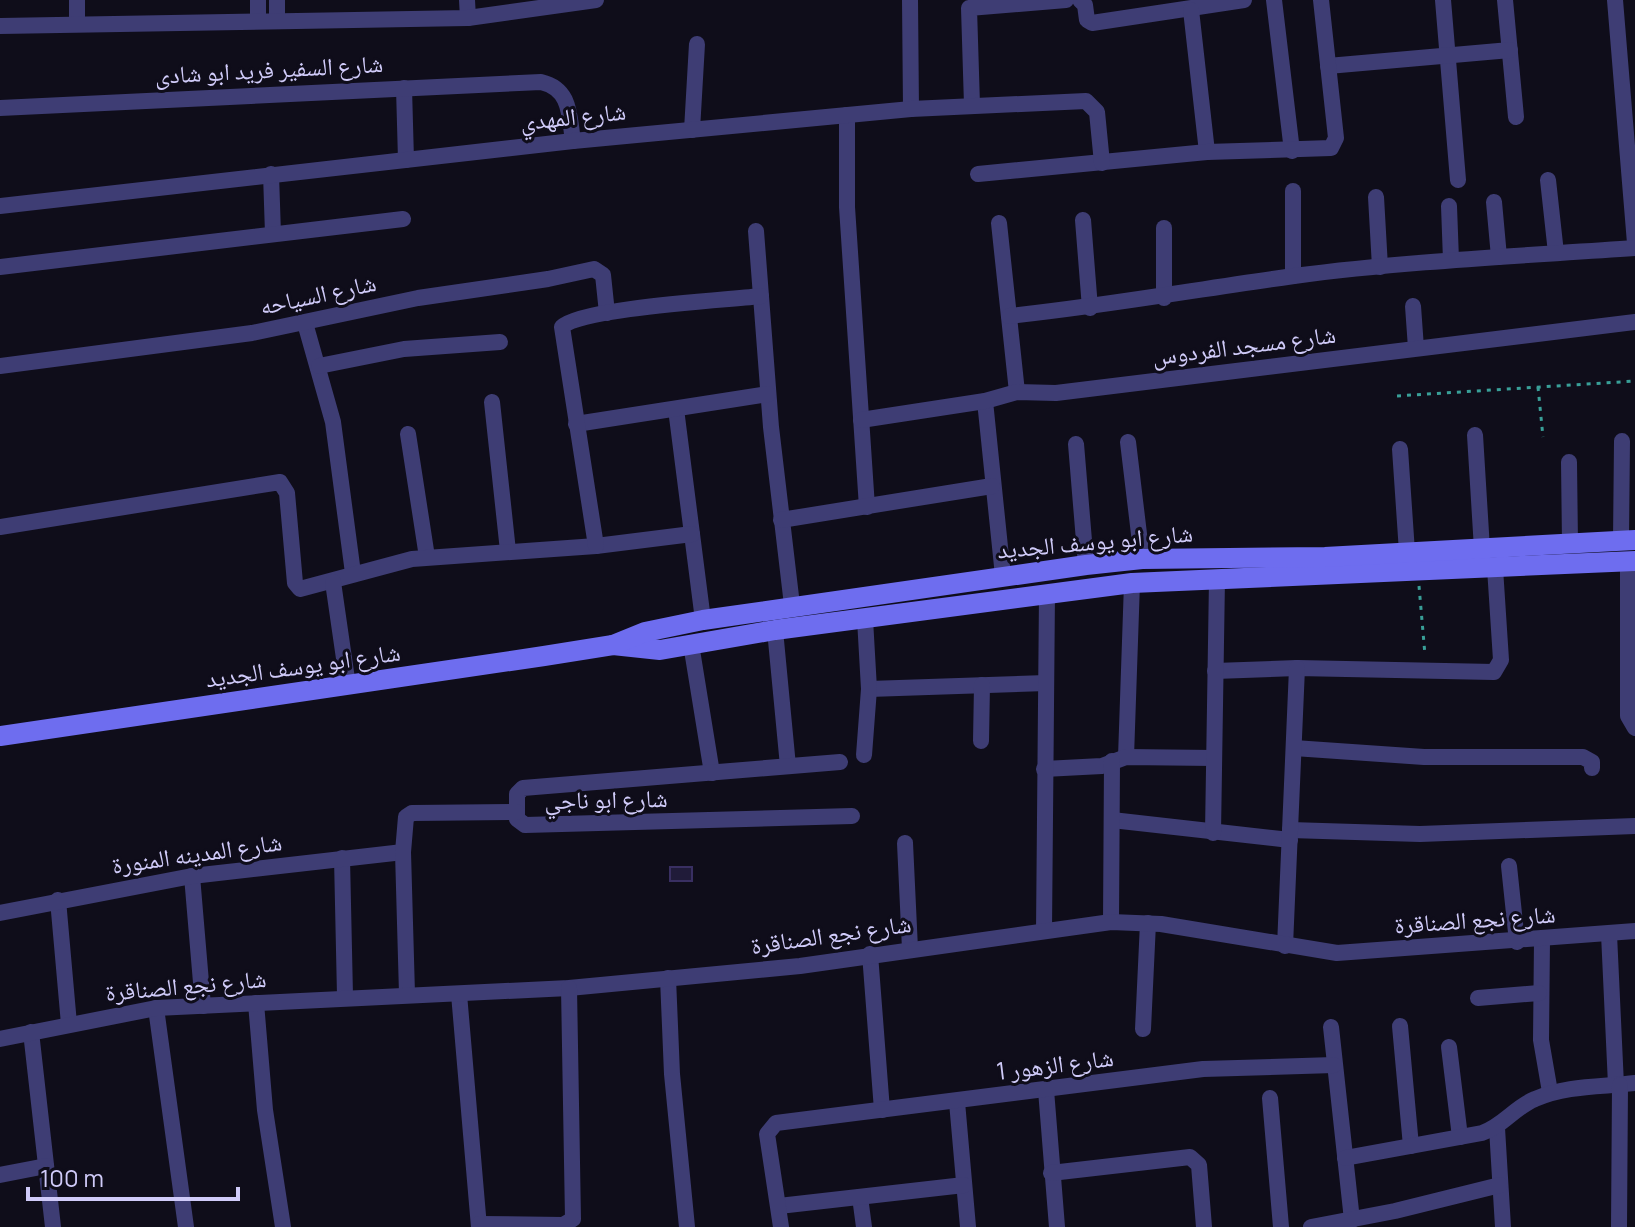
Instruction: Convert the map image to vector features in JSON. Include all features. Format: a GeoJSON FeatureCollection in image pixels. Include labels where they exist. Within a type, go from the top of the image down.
{"type":"FeatureCollection","features":[{"type":"Feature","properties":{"kind":"street"},"geometry":{"type":"LineString","coordinates":[[77,0],[77,24]]}},
{"type":"Feature","properties":{"kind":"street"},"geometry":{"type":"LineString","coordinates":[[258,0],[258,19]]}},
{"type":"Feature","properties":{"kind":"street"},"geometry":{"type":"LineString","coordinates":[[277,0],[277,19]]}},
{"type":"Feature","properties":{"kind":"street"},"geometry":{"type":"LineString","coordinates":[[467,0],[468,18]]}},
{"type":"Feature","properties":{"kind":"street"},"geometry":{"type":"LineString","coordinates":[[0,26],[258,19],[468,18],[596,0]]}},
{"type":"Feature","properties":{"kind":"street"},"geometry":{"type":"LineString","coordinates":[[910,0],[911,109]]}},
{"type":"Feature","properties":{"kind":"street"},"geometry":{"type":"LineString","coordinates":[[972,105],[969,8],[1066,0]]}},
{"type":"Feature","properties":{"kind":"street"},"geometry":{"type":"LineString","coordinates":[[1080,0],[1085,5],[1085,17],[1092,23],[1244,0]]}},
{"type":"Feature","properties":{"kind":"street"},"geometry":{"type":"LineString","coordinates":[[1274,0],[1292,151]]}},
{"type":"Feature","properties":{"kind":"street"},"geometry":{"type":"LineString","coordinates":[[978,174],[1207,152],[1325,150],[1336,138],[1321,0]]}},
{"type":"Feature","properties":{"kind":"street"},"geometry":{"type":"LineString","coordinates":[[1443,0],[1458,180]]}},
{"type":"Feature","properties":{"kind":"street"},"geometry":{"type":"LineString","coordinates":[[1505,0],[1516,117]]}},
{"type":"Feature","properties":{"kind":"street"},"geometry":{"type":"LineString","coordinates":[[1009,316],[1164,298],[1293,276],[1635,245],[1615,0]]}},
{"type":"Feature","properties":{"kind":"street"},"geometry":{"type":"LineString","coordinates":[[1185,7],[1207,152]]}},
{"type":"Feature","properties":{"kind":"street"},"geometry":{"type":"LineString","coordinates":[[692,130],[697,44]]}},
{"type":"Feature","properties":{"kind":"street"},"geometry":{"type":"LineString","coordinates":[[1328,66],[1447,53],[1510,50]]}},
{"type":"Feature","properties":{"kind":"street","name":"شارع السفير فريد ابو شادى"},"geometry":{"type":"LineString","coordinates":[[0,108],[541,82],[560,90],[566,99],[573,141]]}},
{"type":"Feature","properties":{"kind":"street"},"geometry":{"type":"LineString","coordinates":[[404,88],[406,160]]}},
{"type":"Feature","properties":{"kind":"street","name":"شارع المهدي"},"geometry":{"type":"LineString","coordinates":[[0,206],[573,141],[972,105],[1086,101],[1097,112],[1102,163]]}},
{"type":"Feature","properties":{"kind":"street"},"geometry":{"type":"LineString","coordinates":[[847,115],[848,222],[867,507]]}},
{"type":"Feature","properties":{"kind":"street"},"geometry":{"type":"LineString","coordinates":[[271,174],[273,234]]}},
{"type":"Feature","properties":{"kind":"street"},"geometry":{"type":"LineString","coordinates":[[1548,180],[1556,253]]}},
{"type":"Feature","properties":{"kind":"street"},"geometry":{"type":"LineString","coordinates":[[1293,191],[1293,276]]}},
{"type":"Feature","properties":{"kind":"street"},"geometry":{"type":"LineString","coordinates":[[1376,197],[1380,267]]}},
{"type":"Feature","properties":{"kind":"street"},"geometry":{"type":"LineString","coordinates":[[1494,202],[1499,257]]}},
{"type":"Feature","properties":{"kind":"street"},"geometry":{"type":"LineString","coordinates":[[1449,206],[1451,260]]}},
{"type":"Feature","properties":{"kind":"street"},"geometry":{"type":"LineString","coordinates":[[0,267],[403,219]]}},
{"type":"Feature","properties":{"kind":"street"},"geometry":{"type":"LineString","coordinates":[[1083,220],[1090,308]]}},
{"type":"Feature","properties":{"kind":"street"},"geometry":{"type":"LineString","coordinates":[[999,223],[1017,392]]}},
{"type":"Feature","properties":{"kind":"street"},"geometry":{"type":"LineString","coordinates":[[1164,228],[1164,298]]}},
{"type":"Feature","properties":{"kind":"street"},"geometry":{"type":"LineString","coordinates":[[756,231],[768,394],[792,605]]}},
{"type":"Feature","properties":{"kind":"street","name":"شارع السياحه"},"geometry":{"type":"LineString","coordinates":[[0,366],[305,323],[418,298],[594,269],[603,275],[607,313]]}},
{"type":"Feature","properties":{"kind":"street"},"geometry":{"type":"LineString","coordinates":[[596,546],[560,333],[566,322],[607,313],[761,296]]}},
{"type":"Feature","properties":{"kind":"street"},"geometry":{"type":"LineString","coordinates":[[1413,306],[1416,348]]}},
{"type":"Feature","properties":{"kind":"street","name":"شارع مسجد الفردوس"},"geometry":{"type":"LineString","coordinates":[[861,420],[985,401],[1017,392],[1056,393],[1635,322]]}},
{"type":"Feature","properties":{"kind":"street"},"geometry":{"type":"LineString","coordinates":[[305,323],[319,366],[338,450],[353,573]]}},
{"type":"Feature","properties":{"kind":"street"},"geometry":{"type":"LineString","coordinates":[[319,366],[404,349],[500,342]]}},
{"type":"Feature","properties":{"kind":"street"},"geometry":{"type":"LineString","coordinates":[[576,424],[768,394]]}},
{"type":"Feature","properties":{"kind":"street"},"geometry":{"type":"LineString","coordinates":[[985,401],[1003,576]]}},
{"type":"Feature","properties":{"kind":"street"},"geometry":{"type":"LineString","coordinates":[[492,402],[508,551]]}},
{"type":"Feature","properties":{"kind":"street"},"geometry":{"type":"LineString","coordinates":[[676,409],[703,620]]}},
{"type":"Feature","properties":{"kind":"street"},"geometry":{"type":"LineString","coordinates":[[408,434],[427,557]]}},
{"type":"Feature","properties":{"kind":"street"},"geometry":{"type":"LineString","coordinates":[[1475,435],[1482,549]]}},
{"type":"Feature","properties":{"kind":"street"},"geometry":{"type":"LineString","coordinates":[[1622,441],[1628,540]]}},
{"type":"Feature","properties":{"kind":"street"},"geometry":{"type":"LineString","coordinates":[[1128,442],[1142,559]]}},
{"type":"Feature","properties":{"kind":"street"},"geometry":{"type":"LineString","coordinates":[[1076,444],[1086,565]]}},
{"type":"Feature","properties":{"kind":"street"},"geometry":{"type":"LineString","coordinates":[[1400,449],[1407,552]]}},
{"type":"Feature","properties":{"kind":"street"},"geometry":{"type":"LineString","coordinates":[[1569,462],[1570,544]]}},
{"type":"Feature","properties":{"kind":"street"},"geometry":{"type":"LineString","coordinates":[[0,527],[280,482],[285,486],[295,583],[304,589],[353,573],[427,557],[596,546],[692,534]]}},
{"type":"Feature","properties":{"kind":"street"},"geometry":{"type":"LineString","coordinates":[[781,520],[992,486]]}},
{"type":"Feature","properties":{"kind":"street","name":"شارع ابو يوسف الجديد"},"geometry":{"type":"LineString","coordinates":[[613,645],[644,650],[1047,593],[1132,583],[1217,579],[1326,566],[1407,552],[1628,540]]}},
{"type":"Feature","properties":{"kind":"street","name":"شارع ابو يوسف الجديد"},"geometry":{"type":"LineString","coordinates":[[0,736],[613,645],[674,626],[792,605],[1086,565],[1142,559],[1418,571],[1631,561]]}},
{"type":"Feature","properties":{"kind":"street"},"geometry":{"type":"LineString","coordinates":[[1631,561],[1628,716],[1635,728]]}},
{"type":"Feature","properties":{"kind":"street"},"geometry":{"type":"LineString","coordinates":[[1215,671],[1297,668],[1487,672],[1499,667],[1495,568]]}},
{"type":"Feature","properties":{"kind":"street"},"geometry":{"type":"LineString","coordinates":[[1213,833],[1217,579]]}},
{"type":"Feature","properties":{"kind":"street"},"geometry":{"type":"LineString","coordinates":[[333,582],[348,686]]}},
{"type":"Feature","properties":{"kind":"street"},"geometry":{"type":"LineString","coordinates":[[1111,922],[1112,820],[1132,583]]}},
{"type":"Feature","properties":{"kind":"street"},"geometry":{"type":"LineString","coordinates":[[1044,931],[1047,593]]}},
{"type":"Feature","properties":{"kind":"street"},"geometry":{"type":"LineString","coordinates":[[864,755],[869,689],[865,619]]}},
{"type":"Feature","properties":{"kind":"street"},"geometry":{"type":"LineString","coordinates":[[674,626],[666,634],[666,640],[683,645],[712,773]]}},
{"type":"Feature","properties":{"kind":"street"},"geometry":{"type":"LineString","coordinates":[[775,630],[788,766]]}},
{"type":"Feature","properties":{"kind":"street"},"geometry":{"type":"LineString","coordinates":[[1285,946],[1297,668]]}},
{"type":"Feature","properties":{"kind":"street"},"geometry":{"type":"LineString","coordinates":[[869,689],[1046,683]]}},
{"type":"Feature","properties":{"kind":"street"},"geometry":{"type":"LineString","coordinates":[[981,741],[982,685]]}},
{"type":"Feature","properties":{"kind":"street"},"geometry":{"type":"LineString","coordinates":[[1294,748],[1424,757],[1583,757],[1589,758],[1592,768]]}},
{"type":"Feature","properties":{"kind":"street"},"geometry":{"type":"LineString","coordinates":[[1044,769],[1102,766],[1119,759],[1214,758]]}},
{"type":"Feature","properties":{"kind":"street"},"geometry":{"type":"LineString","coordinates":[[517,812],[518,791],[523,788],[840,762]]}},
{"type":"Feature","properties":{"kind":"street","name":"شارع ابو ناجي"},"geometry":{"type":"LineString","coordinates":[[407,994],[403,852],[405,820],[412,813],[517,812],[519,822],[525,825],[852,816]]}},
{"type":"Feature","properties":{"kind":"street"},"geometry":{"type":"LineString","coordinates":[[1112,820],[1213,833],[1290,835],[1635,826]]}},
{"type":"Feature","properties":{"kind":"street"},"geometry":{"type":"LineString","coordinates":[[905,843],[910,949]]}},
{"type":"Feature","properties":{"kind":"street","name":"شارع المدينه المنورة"},"geometry":{"type":"LineString","coordinates":[[0,913],[192,876],[403,852]]}},
{"type":"Feature","properties":{"kind":"street"},"geometry":{"type":"LineString","coordinates":[[342,858],[345,996]]}},
{"type":"Feature","properties":{"kind":"street"},"geometry":{"type":"LineString","coordinates":[[1509,866],[1517,942]]}},
{"type":"Feature","properties":{"kind":"street"},"geometry":{"type":"LineString","coordinates":[[192,876],[203,1006]]}},
{"type":"Feature","properties":{"kind":"street"},"geometry":{"type":"LineString","coordinates":[[58,900],[69,1024]]}},
{"type":"Feature","properties":{"kind":"street","name":"شارع نجع الصناقرة"},"geometry":{"type":"LineString","coordinates":[[0,1039],[156,1008],[345,996],[569,988],[800,966],[1111,922],[1148,923],[1337,953],[1635,931]]}},
{"type":"Feature","properties":{"kind":"street"},"geometry":{"type":"LineString","coordinates":[[1143,1029],[1148,923]]}},
{"type":"Feature","properties":{"kind":"street"},"geometry":{"type":"LineString","coordinates":[[1609,934],[1624,1085],[1619,1227]]}},
{"type":"Feature","properties":{"kind":"street"},"geometry":{"type":"LineString","coordinates":[[1542,940],[1539,993],[1541,1040],[1550,1092]]}},
{"type":"Feature","properties":{"kind":"street"},"geometry":{"type":"LineString","coordinates":[[870,954],[882,1110]]}},
{"type":"Feature","properties":{"kind":"street"},"geometry":{"type":"LineString","coordinates":[[668,978],[672,1074],[687,1227]]}},
{"type":"Feature","properties":{"kind":"street"},"geometry":{"type":"LineString","coordinates":[[459,994],[479,1226],[563,1225],[573,1219],[569,988]]}},
{"type":"Feature","properties":{"kind":"street"},"geometry":{"type":"LineString","coordinates":[[1478,998],[1539,993]]}},
{"type":"Feature","properties":{"kind":"street"},"geometry":{"type":"LineString","coordinates":[[256,1003],[265,1110],[283,1227]]}},
{"type":"Feature","properties":{"kind":"street"},"geometry":{"type":"LineString","coordinates":[[156,1008],[186,1227]]}},
{"type":"Feature","properties":{"kind":"street"},"geometry":{"type":"LineString","coordinates":[[1400,1026],[1411,1146]]}},
{"type":"Feature","properties":{"kind":"street"},"geometry":{"type":"LineString","coordinates":[[1331,1027],[1352,1220]]}},
{"type":"Feature","properties":{"kind":"street"},"geometry":{"type":"LineString","coordinates":[[31,1032],[53,1227]]}},
{"type":"Feature","properties":{"kind":"street"},"geometry":{"type":"LineString","coordinates":[[1449,1047],[1460,1137]]}},
{"type":"Feature","properties":{"kind":"street","name":"شارع الزهور 1"},"geometry":{"type":"LineString","coordinates":[[779,1206],[767,1134],[776,1123],[783,1121],[957,1102],[1203,1069],[1334,1065]]}},
{"type":"Feature","properties":{"kind":"street"},"geometry":{"type":"LineString","coordinates":[[1345,1158],[1497,1128],[1531,1100],[1550,1092],[1624,1085]]}},
{"type":"Feature","properties":{"kind":"street"},"geometry":{"type":"LineString","coordinates":[[1046,1090],[1057,1227]]}},
{"type":"Feature","properties":{"kind":"street"},"geometry":{"type":"LineString","coordinates":[[1270,1098],[1281,1227]]}},
{"type":"Feature","properties":{"kind":"street"},"geometry":{"type":"LineString","coordinates":[[957,1102],[968,1227]]}},
{"type":"Feature","properties":{"kind":"street"},"geometry":{"type":"LineString","coordinates":[[1497,1128],[1503,1227]]}},
{"type":"Feature","properties":{"kind":"street"},"geometry":{"type":"LineString","coordinates":[[1051,1173],[1184,1155],[1199,1165],[1204,1227]]}},
{"type":"Feature","properties":{"kind":"street"},"geometry":{"type":"LineString","coordinates":[[0,1175],[46,1166]]}},
{"type":"Feature","properties":{"kind":"street"},"geometry":{"type":"LineString","coordinates":[[781,1227],[779,1206],[964,1185]]}},
{"type":"Feature","properties":{"kind":"street"},"geometry":{"type":"LineString","coordinates":[[1311,1227],[1500,1185]]}},
{"type":"Feature","properties":{"kind":"street"},"geometry":{"type":"LineString","coordinates":[[860,1197],[864,1227]]}},
{"type":"Feature","properties":{"kind":"path"},"geometry":{"type":"LineString","coordinates":[[1397,396],[1635,381]]}},
{"type":"Feature","properties":{"kind":"path"},"geometry":{"type":"LineString","coordinates":[[1538,387],[1543,437]]}},
{"type":"Feature","properties":{"kind":"path"},"geometry":{"type":"LineString","coordinates":[[1418,571],[1426,670]]}},
{"type":"Feature","properties":{"kind":"building"},"geometry":{"type":"Polygon","coordinates":[[[670,867],[692,867],[692,881],[670,881],[670,867]]]}}]}
